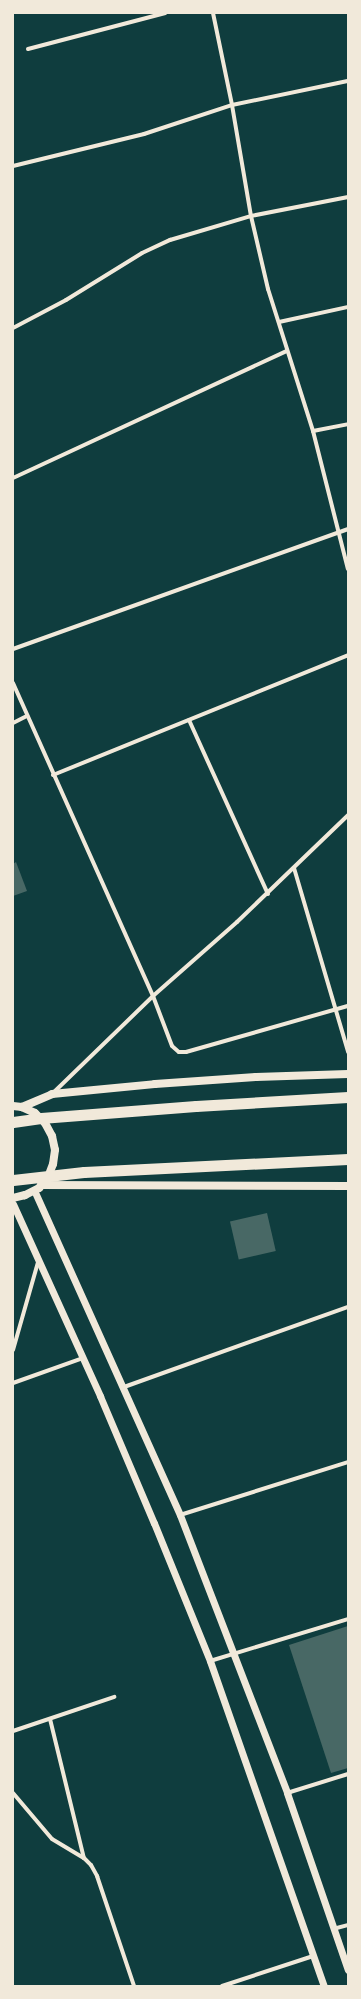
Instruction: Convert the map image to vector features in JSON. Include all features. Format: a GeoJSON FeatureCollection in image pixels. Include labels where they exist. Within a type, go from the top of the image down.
{"type":"FeatureCollection","features":[{"type":"Feature","properties":{"kind":"highway"},"geometry":{"type":"LineString","coordinates":[[13,1122],[41,1118],[196,1106],[348,1097]]}},
{"type":"Feature","properties":{"kind":"highway"},"geometry":{"type":"LineString","coordinates":[[13,1180],[84,1172],[348,1159]]}},
{"type":"Feature","properties":{"kind":"main road"},"geometry":{"type":"LineString","coordinates":[[22,1107],[52,1094],[186,1082],[348,1074]]}},
{"type":"Feature","properties":{"kind":"main road"},"geometry":{"type":"LineString","coordinates":[[13,1106],[22,1107],[35,1113],[45,1123],[52,1136],[55,1150],[53,1164],[48,1177],[34,1190],[25,1195],[13,1198]]}},
{"type":"Feature","properties":{"kind":"main road"},"geometry":{"type":"LineString","coordinates":[[41,1185],[348,1186]]}},
{"type":"Feature","properties":{"kind":"street"},"geometry":{"type":"LineString","coordinates":[[28,49],[165,13]]}},
{"type":"Feature","properties":{"kind":"street"},"geometry":{"type":"LineString","coordinates":[[213,13],[232,105],[251,216],[268,289],[314,431],[348,569]]}},
{"type":"Feature","properties":{"kind":"street"},"geometry":{"type":"LineString","coordinates":[[13,166],[144,134],[232,105],[348,81]]}},
{"type":"Feature","properties":{"kind":"street"},"geometry":{"type":"LineString","coordinates":[[13,328],[66,300],[142,254],[170,240],[251,216],[348,197]]}},
{"type":"Feature","properties":{"kind":"street"},"geometry":{"type":"LineString","coordinates":[[279,322],[348,306]]}},
{"type":"Feature","properties":{"kind":"street"},"geometry":{"type":"LineString","coordinates":[[13,478],[287,351]]}},
{"type":"Feature","properties":{"kind":"street"},"geometry":{"type":"LineString","coordinates":[[314,431],[348,424]]}},
{"type":"Feature","properties":{"kind":"street"},"geometry":{"type":"LineString","coordinates":[[13,649],[348,529]]}},
{"type":"Feature","properties":{"kind":"street"},"geometry":{"type":"LineString","coordinates":[[53,774],[348,655]]}},
{"type":"Feature","properties":{"kind":"street"},"geometry":{"type":"LineString","coordinates":[[13,683],[153,996],[172,1046],[179,1052],[186,1052],[348,1006]]}},
{"type":"Feature","properties":{"kind":"street"},"geometry":{"type":"LineString","coordinates":[[13,723],[27,716]]}},
{"type":"Feature","properties":{"kind":"street"},"geometry":{"type":"LineString","coordinates":[[189,720],[268,894]]}},
{"type":"Feature","properties":{"kind":"street"},"geometry":{"type":"LineString","coordinates":[[52,1094],[153,996],[268,894],[348,815]]}},
{"type":"Feature","properties":{"kind":"street"},"geometry":{"type":"LineString","coordinates":[[294,868],[348,1052]]}},
{"type":"Feature","properties":{"kind":"street"},"geometry":{"type":"LineString","coordinates":[[34,1190],[124,1387],[180,1516],[287,1793],[348,1970]]}},
{"type":"Feature","properties":{"kind":"street"},"geometry":{"type":"LineString","coordinates":[[13,1204],[83,1358],[154,1523],[210,1661],[324,1986]]}},
{"type":"Feature","properties":{"kind":"street"},"geometry":{"type":"LineString","coordinates":[[13,1350],[39,1260]]}},
{"type":"Feature","properties":{"kind":"street"},"geometry":{"type":"LineString","coordinates":[[124,1387],[348,1308]]}},
{"type":"Feature","properties":{"kind":"street"},"geometry":{"type":"LineString","coordinates":[[13,1383],[83,1358]]}},
{"type":"Feature","properties":{"kind":"street"},"geometry":{"type":"LineString","coordinates":[[180,1516],[348,1462]]}},
{"type":"Feature","properties":{"kind":"street"},"geometry":{"type":"LineString","coordinates":[[210,1661],[348,1619]]}},
{"type":"Feature","properties":{"kind":"street"},"geometry":{"type":"LineString","coordinates":[[13,1732],[114,1697]]}},
{"type":"Feature","properties":{"kind":"street"},"geometry":{"type":"LineString","coordinates":[[50,1719],[84,1858],[97,1876],[134,1986]]}},
{"type":"Feature","properties":{"kind":"street"},"geometry":{"type":"LineString","coordinates":[[287,1793],[348,1774]]}},
{"type":"Feature","properties":{"kind":"street"},"geometry":{"type":"LineString","coordinates":[[13,1793],[52,1839],[84,1858]]}},
{"type":"Feature","properties":{"kind":"street"},"geometry":{"type":"LineString","coordinates":[[333,1929],[348,1925]]}},
{"type":"Feature","properties":{"kind":"street"},"geometry":{"type":"LineString","coordinates":[[222,1986],[313,1956]]}},
{"type":"Feature","properties":{"kind":"building"},"geometry":{"type":"Polygon","coordinates":[[[16,862],[27,891],[13,896],[13,864],[16,862]]]}},
{"type":"Feature","properties":{"kind":"building"},"geometry":{"type":"Polygon","coordinates":[[[267,1213],[276,1251],[239,1260],[230,1222],[267,1213]]]}},
{"type":"Feature","properties":{"kind":"building"},"geometry":{"type":"Polygon","coordinates":[[[348,1626],[348,1768],[331,1773],[289,1645],[348,1626]]]}}]}
